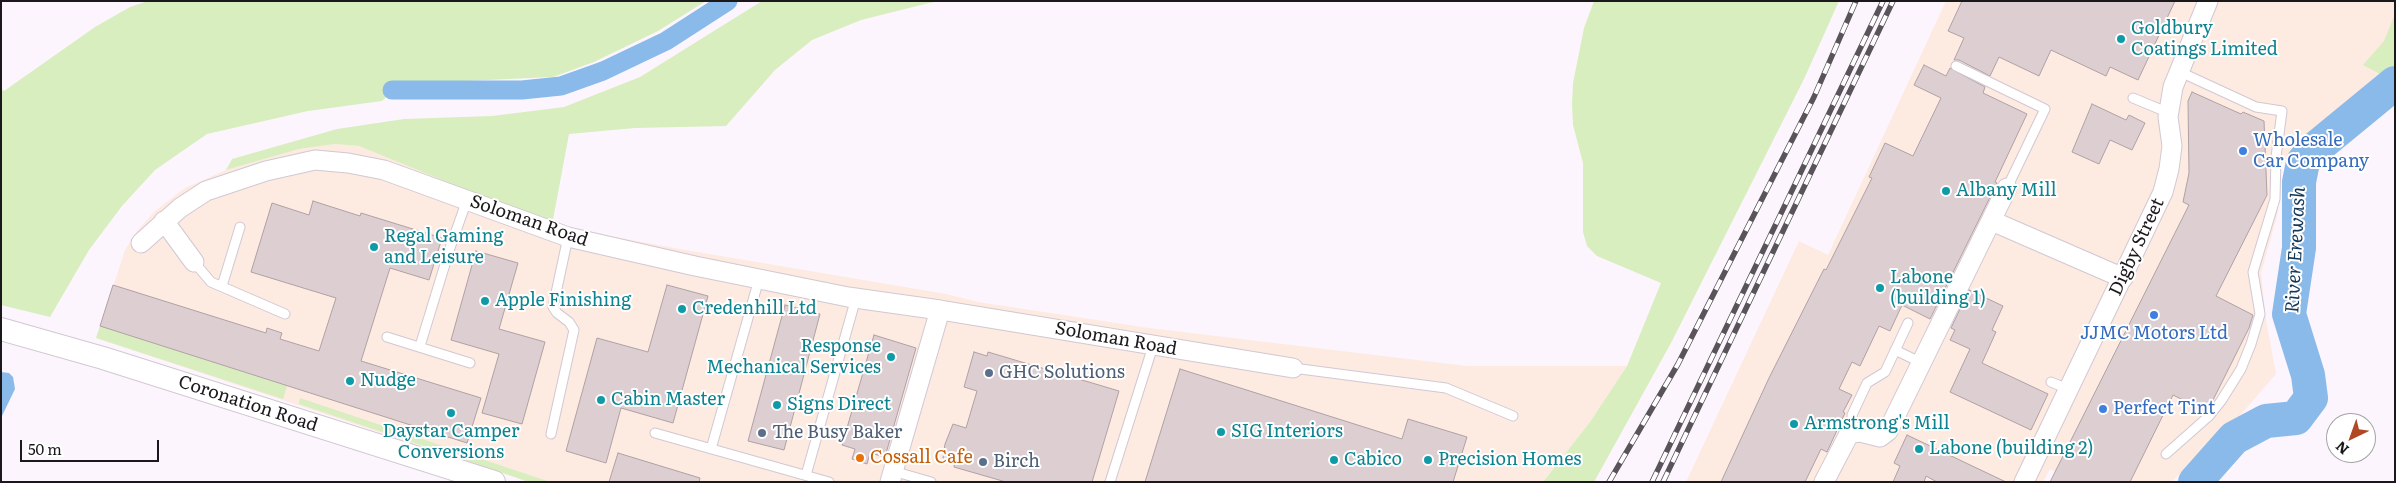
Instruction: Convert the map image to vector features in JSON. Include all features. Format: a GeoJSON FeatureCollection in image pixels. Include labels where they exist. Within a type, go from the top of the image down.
{"type":"FeatureCollection","features":[{"type":"Feature","properties":{"kind":"street","name":"Digby Street"},"geometry":{"type":"LineString","coordinates":[[2024,482],[2060,386],[2123,278],[2142,223],[2163,192],[2172,146],[2169,113],[2173,87],[2208,1]]}},
{"type":"Feature","properties":{"kind":"street","name":"Soloman Road"},"geometry":{"type":"LineString","coordinates":[[141,243],[180,208],[206,191],[266,171],[315,160],[365,165],[384,170],[568,237],[759,279],[856,298],[1293,368]]}},
{"type":"Feature","properties":{"kind":"street"},"geometry":{"type":"LineString","coordinates":[[1824,482],[1845,438],[1853,432],[1884,435],[1922,363],[2007,188]]}},
{"type":"Feature","properties":{"kind":"street"},"geometry":{"type":"LineString","coordinates":[[164,221],[194,262]]}},
{"type":"Feature","properties":{"kind":"street"},"geometry":{"type":"LineString","coordinates":[[1992,221],[2038,237],[2123,278]]}},
{"type":"Feature","properties":{"kind":"street"},"geometry":{"type":"LineString","coordinates":[[891,476],[940,310]]}},
{"type":"Feature","properties":{"kind":"street","name":"Coronation Road"},"geometry":{"type":"LineString","coordinates":[[1,329],[103,358],[494,482]]}},
{"type":"Feature","properties":{"kind":"lane"},"geometry":{"type":"LineString","coordinates":[[1956,66],[2044,109],[2007,188]]}},
{"type":"Feature","properties":{"kind":"lane"},"geometry":{"type":"LineString","coordinates":[[2166,454],[2209,416],[2221,401],[2241,369],[2251,344],[2260,314],[2254,272],[2275,199],[2276,157],[2282,112],[2256,107],[2178,71]]}},
{"type":"Feature","properties":{"kind":"lane"},"geometry":{"type":"LineString","coordinates":[[2133,98],[2169,113]]}},
{"type":"Feature","properties":{"kind":"lane"},"geometry":{"type":"LineString","coordinates":[[420,346],[450,248],[468,200]]}},
{"type":"Feature","properties":{"kind":"lane"},"geometry":{"type":"LineString","coordinates":[[222,286],[240,227]]}},
{"type":"Feature","properties":{"kind":"lane"},"geometry":{"type":"LineString","coordinates":[[551,434],[574,330],[569,322],[552,307],[568,237]]}},
{"type":"Feature","properties":{"kind":"lane"},"geometry":{"type":"LineString","coordinates":[[194,262],[211,282],[285,314]]}},
{"type":"Feature","properties":{"kind":"lane"},"geometry":{"type":"LineString","coordinates":[[712,449],[759,279]]}},
{"type":"Feature","properties":{"kind":"lane"},"geometry":{"type":"LineString","coordinates":[[806,475],[856,298]]}},
{"type":"Feature","properties":{"kind":"lane"},"geometry":{"type":"LineString","coordinates":[[1853,432],[1852,415],[1867,383],[1884,372],[1908,323]]}},
{"type":"Feature","properties":{"kind":"lane"},"geometry":{"type":"LineString","coordinates":[[387,337],[470,363]]}},
{"type":"Feature","properties":{"kind":"lane"},"geometry":{"type":"LineString","coordinates":[[1110,482],[1153,346]]}},
{"type":"Feature","properties":{"kind":"lane"},"geometry":{"type":"LineString","coordinates":[[1895,350],[1922,363]]}},
{"type":"Feature","properties":{"kind":"lane"},"geometry":{"type":"LineString","coordinates":[[1293,368],[1446,388],[1513,416]]}},
{"type":"Feature","properties":{"kind":"lane"},"geometry":{"type":"LineString","coordinates":[[655,433],[829,482]]}},
{"type":"Feature","properties":{"kind":"lane"},"geometry":{"type":"LineString","coordinates":[[891,476],[931,482]]}},
{"type":"Feature","properties":{"kind":"shaded area"},"geometry":{"type":"Polygon","coordinates":[[[1946,1],[2395,1],[2395,69],[2280,164],[2278,213],[2261,273],[2266,320],[2276,374],[2225,433],[2171,482],[2076,482],[2050,469],[2043,482],[1686,482],[1799,241],[1828,255],[1946,1]]]}},
{"type":"Feature","properties":{"kind":"shaded area"},"geometry":{"type":"Polygon","coordinates":[[[335,144],[359,146],[552,225],[674,248],[946,294],[978,302],[1149,328],[1467,366],[1627,366],[1590,422],[1543,482],[529,482],[96,338],[125,250],[137,231],[155,211],[185,188],[226,170],[299,149],[335,144]]]}},
{"type":"Feature","properties":{"kind":"green space"},"geometry":{"type":"Polygon","coordinates":[[[148,1],[706,1],[658,31],[594,62],[553,77],[400,84],[382,101],[308,111],[207,134],[155,170],[122,206],[89,250],[50,317],[1,305],[1,89],[4,91],[95,27],[130,7],[148,1]]]}},
{"type":"Feature","properties":{"kind":"green space"},"geometry":{"type":"Polygon","coordinates":[[[762,1],[942,1],[861,20],[812,40],[775,70],[726,126],[635,128],[569,134],[552,225],[359,146],[335,144],[299,149],[226,170],[232,159],[337,129],[404,119],[492,116],[564,107],[640,77],[762,1]]]}},
{"type":"Feature","properties":{"kind":"green space"},"geometry":{"type":"Polygon","coordinates":[[[1594,1],[1839,1],[1804,79],[1671,343],[1594,482],[1543,482],[1590,422],[1627,366],[1661,283],[1597,256],[1587,246],[1583,232],[1583,163],[1573,125],[1573,83],[1584,28],[1594,1]]]}},
{"type":"Feature","properties":{"kind":"green space"},"geometry":{"type":"Polygon","coordinates":[[[2395,14],[2395,69],[2386,77],[2363,65],[2384,41],[2395,14]]]}},
{"type":"Feature","properties":{"kind":"green space"},"geometry":{"type":"Polygon","coordinates":[[[100,326],[287,386],[283,399],[96,338],[100,326]]]}},
{"type":"Feature","properties":{"kind":"green space"},"geometry":{"type":"Polygon","coordinates":[[[300,398],[550,482],[529,482],[299,404],[300,398]]]}},
{"type":"Feature","properties":{"kind":"water"},"geometry":{"type":"Polygon","coordinates":[[[1,372],[9,373],[13,377],[15,389],[1,418],[1,372]]]}},
{"type":"Feature","properties":{"kind":"building"},"geometry":{"type":"Polygon","coordinates":[[[1962,1],[2175,1],[2138,80],[2110,67],[2106,76],[2051,50],[2039,76],[1999,57],[1990,76],[1959,60],[1954,60],[1964,38],[1948,31],[1962,1]]]}},
{"type":"Feature","properties":{"kind":"building"},"geometry":{"type":"Polygon","coordinates":[[[1924,65],[1946,76],[1950,68],[1985,87],[1983,93],[2027,114],[1995,182],[1997,183],[1930,319],[1902,305],[1890,331],[1879,326],[1860,366],[1852,362],[1839,389],[1852,395],[1843,412],[1845,413],[1827,452],[1821,449],[1805,482],[1721,482],[1769,378],[1872,178],[1869,177],[1885,143],[1913,156],[1941,98],[1914,85],[1924,65]]]}},
{"type":"Feature","properties":{"kind":"building"},"geometry":{"type":"Polygon","coordinates":[[[2192,92],[2241,114],[2243,112],[2264,121],[2267,195],[2216,296],[2253,315],[2249,328],[2212,402],[2205,411],[2173,395],[2130,482],[2050,482],[2189,205],[2183,202],[2189,173],[2188,101],[2192,92]]]}},
{"type":"Feature","properties":{"kind":"building"},"geometry":{"type":"Polygon","coordinates":[[[2092,104],[2126,120],[2129,115],[2145,123],[2132,150],[2110,140],[2099,164],[2072,152],[2092,104]]]}},
{"type":"Feature","properties":{"kind":"building"},"geometry":{"type":"Polygon","coordinates":[[[313,201],[360,216],[361,213],[442,238],[429,280],[390,268],[361,361],[481,398],[467,443],[100,326],[113,285],[266,333],[267,328],[282,333],[280,339],[319,351],[336,298],[251,272],[272,203],[309,215],[313,201]]]}},
{"type":"Feature","properties":{"kind":"building"},"geometry":{"type":"Polygon","coordinates":[[[476,251],[518,263],[499,329],[545,342],[522,424],[482,413],[499,354],[451,340],[476,251]]]}},
{"type":"Feature","properties":{"kind":"building"},"geometry":{"type":"Polygon","coordinates":[[[667,285],[708,296],[673,423],[621,408],[606,463],[566,451],[597,338],[648,352],[667,285]]]}},
{"type":"Feature","properties":{"kind":"building"},"geometry":{"type":"Polygon","coordinates":[[[1969,290],[2003,306],[1992,330],[1996,332],[1982,363],[2048,394],[2031,430],[1950,392],[1970,349],[1950,340],[1955,330],[1951,328],[1969,290]]]}},
{"type":"Feature","properties":{"kind":"building"},"geometry":{"type":"Polygon","coordinates":[[[785,305],[820,314],[784,450],[748,441],[785,305]]]}},
{"type":"Feature","properties":{"kind":"building"},"geometry":{"type":"Polygon","coordinates":[[[874,335],[916,348],[885,457],[870,453],[867,464],[852,459],[855,449],[842,445],[874,335]]]}},
{"type":"Feature","properties":{"kind":"building"},"geometry":{"type":"Polygon","coordinates":[[[974,352],[987,356],[988,352],[1119,391],[1092,482],[1006,482],[954,467],[955,462],[943,458],[945,444],[953,424],[966,428],[977,391],[964,387],[974,352]]]}},
{"type":"Feature","properties":{"kind":"building"},"geometry":{"type":"Polygon","coordinates":[[[1180,369],[1402,439],[1408,419],[1467,437],[1453,482],[1145,482],[1180,369]]]}},
{"type":"Feature","properties":{"kind":"building","name":"Labone (building 2)"},"geometry":{"type":"Polygon","coordinates":[[[1907,435],[2006,482],[1937,482],[1926,476],[1924,482],[1893,482],[1900,466],[1894,463],[1907,435]]]}},
{"type":"Feature","properties":{"kind":"building"},"geometry":{"type":"Polygon","coordinates":[[[618,453],[700,478],[699,482],[609,482],[618,453]]]}},
{"type":"Feature","properties":{"kind":"waterway"},"geometry":{"type":"LineString","coordinates":[[392,90],[522,90],[561,86],[603,71],[666,41],[728,1]]}},
{"type":"Feature","properties":{"kind":"waterway","name":"River Erewash"},"geometry":{"type":"LineString","coordinates":[[2195,482],[2234,438],[2266,421],[2296,418],[2311,398],[2308,375],[2289,314],[2299,248],[2299,182],[2303,162],[2311,152],[2395,83]]}},
{"type":"Feature","properties":{"kind":"railway"},"geometry":{"type":"LineString","coordinates":[[1609,482],[1678,364],[1814,97],[1856,1]]}},
{"type":"Feature","properties":{"kind":"railway"},"geometry":{"type":"LineString","coordinates":[[1652,482],[1883,1]]}},
{"type":"Feature","properties":{"kind":"railway"},"geometry":{"type":"LineString","coordinates":[[1663,482],[1893,1]]}},
{"type":"Feature","properties":{"kind":"place","name":"Goldbury Coatings Limited"},"geometry":{"type":"Point","coordinates":[2121,39]}},
{"type":"Feature","properties":{"kind":"place","name":"Wholesale Car Company"},"geometry":{"type":"Point","coordinates":[2243,151]}},
{"type":"Feature","properties":{"kind":"place","name":"Albany Mill"},"geometry":{"type":"Point","coordinates":[1946,191]}},
{"type":"Feature","properties":{"kind":"place","name":"Regal Gaming and Leisure"},"geometry":{"type":"Point","coordinates":[374,247]}},
{"type":"Feature","properties":{"kind":"place","name":"Labone (building 1)"},"geometry":{"type":"Point","coordinates":[1880,288]}},
{"type":"Feature","properties":{"kind":"place","name":"Apple Finishing"},"geometry":{"type":"Point","coordinates":[485,301]}},
{"type":"Feature","properties":{"kind":"place","name":"Credenhill Ltd"},"geometry":{"type":"Point","coordinates":[682,309]}},
{"type":"Feature","properties":{"kind":"place","name":"JJMC Motors Ltd"},"geometry":{"type":"Point","coordinates":[2154,315]}},
{"type":"Feature","properties":{"kind":"place","name":"Response Mechanical Services"},"geometry":{"type":"Point","coordinates":[891,357]}},
{"type":"Feature","properties":{"kind":"place","name":"GHC Solutions"},"geometry":{"type":"Point","coordinates":[989,373]}},
{"type":"Feature","properties":{"kind":"place","name":"Nudge"},"geometry":{"type":"Point","coordinates":[350,381]}},
{"type":"Feature","properties":{"kind":"place","name":"Cabin Master"},"geometry":{"type":"Point","coordinates":[601,400]}},
{"type":"Feature","properties":{"kind":"place","name":"Signs Direct"},"geometry":{"type":"Point","coordinates":[777,405]}},
{"type":"Feature","properties":{"kind":"place","name":"Perfect Tint"},"geometry":{"type":"Point","coordinates":[2103,409]}},
{"type":"Feature","properties":{"kind":"place","name":"Daystar Camper Conversions"},"geometry":{"type":"Point","coordinates":[451,413]}},
{"type":"Feature","properties":{"kind":"place","name":"Armstrong's Mill"},"geometry":{"type":"Point","coordinates":[1794,424]}},
{"type":"Feature","properties":{"kind":"place","name":"SIG Interiors"},"geometry":{"type":"Point","coordinates":[1221,432]}},
{"type":"Feature","properties":{"kind":"place","name":"The Busy Baker"},"geometry":{"type":"Point","coordinates":[762,433]}},
{"type":"Feature","properties":{"kind":"place","name":"Labone (building 2)"},"geometry":{"type":"Point","coordinates":[1919,449]}},
{"type":"Feature","properties":{"kind":"place","name":"Cossall Cafe"},"geometry":{"type":"Point","coordinates":[860,458]}},
{"type":"Feature","properties":{"kind":"place","name":"Cabico"},"geometry":{"type":"Point","coordinates":[1334,460]}},
{"type":"Feature","properties":{"kind":"place","name":"Precision Homes"},"geometry":{"type":"Point","coordinates":[1428,460]}},
{"type":"Feature","properties":{"kind":"place","name":"Birch"},"geometry":{"type":"Point","coordinates":[983,462]}}]}
